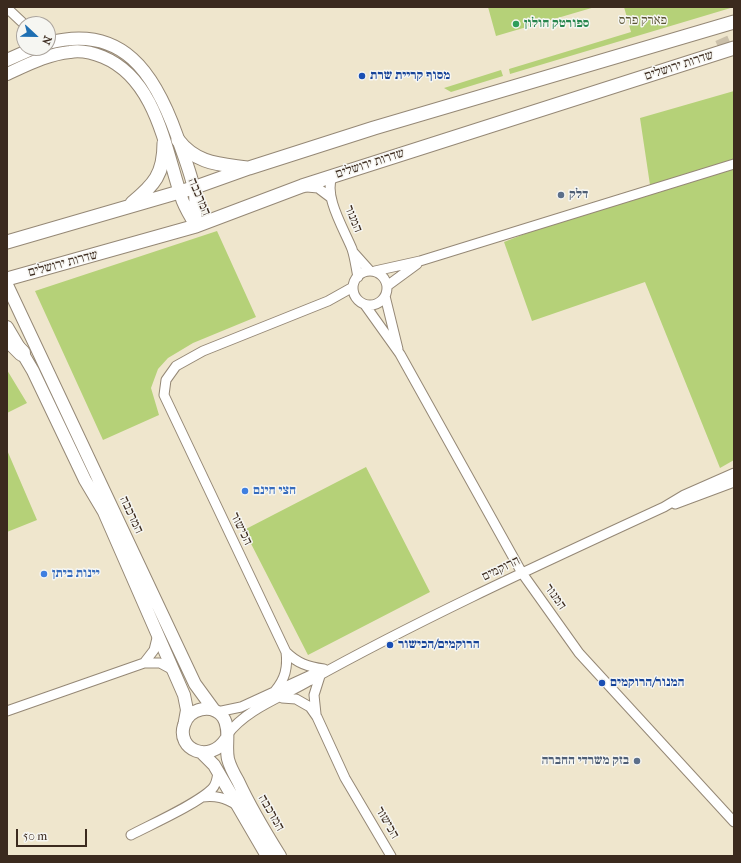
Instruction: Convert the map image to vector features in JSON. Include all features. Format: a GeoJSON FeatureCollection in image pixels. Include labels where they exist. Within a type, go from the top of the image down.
{"type":"FeatureCollection","features":[{"type":"Feature","properties":{"kind":"highway"},"geometry":{"type":"LineString","coordinates":[[7,338],[22,353]]}},
{"type":"Feature","properties":{"kind":"main road"},"geometry":{"type":"LineString","coordinates":[[710,30],[734,17]]}},
{"type":"Feature","properties":{"kind":"main road","name":"שדרות ירושלים"},"geometry":{"type":"LineString","coordinates":[[7,242],[46,232],[193,188],[249,168],[374,128],[734,22]]}},
{"type":"Feature","properties":{"kind":"main road"},"geometry":{"type":"LineString","coordinates":[[546,108],[615,79],[718,47]]}},
{"type":"Feature","properties":{"kind":"main road","name":"שדרות ירושלים"},"geometry":{"type":"LineString","coordinates":[[7,279],[196,226],[302,186],[734,49]]}},
{"type":"Feature","properties":{"kind":"main road"},"geometry":{"type":"LineString","coordinates":[[178,140],[189,153],[201,158],[222,164],[249,168]]}},
{"type":"Feature","properties":{"kind":"main road"},"geometry":{"type":"LineString","coordinates":[[127,207],[156,180],[163,165],[164,143]]}},
{"type":"Feature","properties":{"kind":"street"},"geometry":{"type":"LineString","coordinates":[[7,8],[16,16]]}},
{"type":"Feature","properties":{"kind":"street","name":"המרכבה"},"geometry":{"type":"LineString","coordinates":[[56,41],[86,39],[100,41],[123,52],[142,68],[159,92],[178,140],[193,188],[196,226]]}},
{"type":"Feature","properties":{"kind":"street","name":"המרכבה"},"geometry":{"type":"LineString","coordinates":[[7,74],[46,58],[72,52],[85,52],[110,60],[127,72],[139,86],[156,118],[180,191],[196,226]]}},
{"type":"Feature","properties":{"kind":"street"},"geometry":{"type":"LineString","coordinates":[[328,301],[353,287],[358,276],[372,271],[420,261],[734,164]]}},
{"type":"Feature","properties":{"kind":"street","name":"המנור"},"geometry":{"type":"LineString","coordinates":[[333,176],[329,186],[330,196],[352,251],[358,276]]}},
{"type":"Feature","properties":{"kind":"street","name":"המנור"},"geometry":{"type":"LineString","coordinates":[[302,186],[318,188],[330,196]]}},
{"type":"Feature","properties":{"kind":"street","name":"המנור"},"geometry":{"type":"LineString","coordinates":[[352,251],[372,271]]}},
{"type":"Feature","properties":{"kind":"street"},"geometry":{"type":"LineString","coordinates":[[387,286],[420,261]]}},
{"type":"Feature","properties":{"kind":"street"},"geometry":{"type":"LineString","coordinates":[[353,287],[356,298],[365,305],[377,304],[385,296],[387,286],[383,277],[372,271]]}},
{"type":"Feature","properties":{"kind":"street","name":"המרכבה"},"geometry":{"type":"LineString","coordinates":[[7,285],[195,684],[215,711]]}},
{"type":"Feature","properties":{"kind":"street","name":"המנור"},"geometry":{"type":"LineString","coordinates":[[385,296],[400,354]]}},
{"type":"Feature","properties":{"kind":"street"},"geometry":{"type":"LineString","coordinates":[[328,301],[356,298]]}},
{"type":"Feature","properties":{"kind":"street","name":"הכישור"},"geometry":{"type":"LineString","coordinates":[[317,717],[314,695],[322,672],[296,661],[286,652],[164,395],[166,380],[176,366],[203,351],[328,301]]}},
{"type":"Feature","properties":{"kind":"street","name":"המנור"},"geometry":{"type":"LineString","coordinates":[[365,305],[400,354],[522,573],[579,653],[734,822]]}},
{"type":"Feature","properties":{"kind":"street","name":"המרכבה"},"geometry":{"type":"LineString","coordinates":[[7,327],[33,371],[85,480],[104,512],[187,704],[185,721]]}},
{"type":"Feature","properties":{"kind":"street","name":"הרוקמים"},"geometry":{"type":"LineString","coordinates":[[226,737],[244,717],[277,695],[522,573],[664,507],[684,495],[734,473]]}},
{"type":"Feature","properties":{"kind":"street","name":"הרוקמים"},"geometry":{"type":"LineString","coordinates":[[664,507],[687,501],[734,482]]}},
{"type":"Feature","properties":{"kind":"street"},"geometry":{"type":"LineString","coordinates":[[144,663],[154,650],[158,634]]}},
{"type":"Feature","properties":{"kind":"street","name":"הכישור"},"geometry":{"type":"LineString","coordinates":[[286,652],[286,670],[277,695],[303,702],[310,707],[317,717],[345,778],[391,856]]}},
{"type":"Feature","properties":{"kind":"street"},"geometry":{"type":"LineString","coordinates":[[7,711],[144,663],[160,663],[167,665],[174,671]]}},
{"type":"Feature","properties":{"kind":"street","name":"הרוקמים"},"geometry":{"type":"LineString","coordinates":[[215,711],[241,706],[277,695]]}},
{"type":"Feature","properties":{"kind":"street"},"geometry":{"type":"LineString","coordinates":[[202,709],[215,711],[226,724],[226,737],[216,750],[202,753],[189,747],[183,734],[185,721],[195,711],[202,709]]}},
{"type":"Feature","properties":{"kind":"street","name":"המרכבה"},"geometry":{"type":"LineString","coordinates":[[226,737],[228,761],[255,814],[280,856]]}},
{"type":"Feature","properties":{"kind":"street","name":"המרכבה"},"geometry":{"type":"LineString","coordinates":[[202,753],[210,760],[218,772],[267,856]]}},
{"type":"Feature","properties":{"kind":"street"},"geometry":{"type":"LineString","coordinates":[[201,798],[217,781],[218,772]]}},
{"type":"Feature","properties":{"kind":"street"},"geometry":{"type":"LineString","coordinates":[[131,835],[201,798],[213,795],[225,798],[237,805]]}},
{"type":"Feature","properties":{"kind":"green space","name":"פארק פרס"},"geometry":{"type":"Polygon","coordinates":[[[488,7],[595,7],[496,36],[488,7]]]}},
{"type":"Feature","properties":{"kind":"green space","name":"פארק פרס"},"geometry":{"type":"Polygon","coordinates":[[[624,7],[734,7],[510,74],[509,69],[631,32],[624,7]]]}},
{"type":"Feature","properties":{"kind":"green space"},"geometry":{"type":"Polygon","coordinates":[[[501,70],[503,76],[451,92],[444,88],[501,70]]]}},
{"type":"Feature","properties":{"kind":"green space"},"geometry":{"type":"Polygon","coordinates":[[[734,91],[734,460],[720,468],[645,282],[532,321],[504,242],[650,185],[640,118],[734,91]]]}},
{"type":"Feature","properties":{"kind":"green space"},"geometry":{"type":"Polygon","coordinates":[[[217,231],[256,317],[193,343],[168,358],[158,369],[151,388],[159,415],[103,440],[35,291],[217,231]]]}},
{"type":"Feature","properties":{"kind":"green space"},"geometry":{"type":"Polygon","coordinates":[[[7,370],[27,403],[7,413],[7,370]]]}},
{"type":"Feature","properties":{"kind":"green space"},"geometry":{"type":"Polygon","coordinates":[[[7,450],[37,520],[7,532],[7,450]]]}},
{"type":"Feature","properties":{"kind":"green space"},"geometry":{"type":"Polygon","coordinates":[[[366,467],[430,592],[308,655],[244,530],[366,467]]]}},
{"type":"Feature","properties":{"kind":"tunnel"},"geometry":{"type":"LineString","coordinates":[[718,47],[734,40]]}},
{"type":"Feature","properties":{"kind":"place","name":"ספורטק חולון"},"geometry":{"type":"Point","coordinates":[516,24]}},
{"type":"Feature","properties":{"kind":"place","name":"מסוף קריית שרת"},"geometry":{"type":"Point","coordinates":[362,76]}},
{"type":"Feature","properties":{"kind":"place","name":"דלק"},"geometry":{"type":"Point","coordinates":[561,195]}},
{"type":"Feature","properties":{"kind":"place","name":"חצי חינם"},"geometry":{"type":"Point","coordinates":[245,491]}},
{"type":"Feature","properties":{"kind":"place","name":"יינות ביתן"},"geometry":{"type":"Point","coordinates":[44,574]}},
{"type":"Feature","properties":{"kind":"place","name":"הרוקמים/הכישור"},"geometry":{"type":"Point","coordinates":[390,645]}},
{"type":"Feature","properties":{"kind":"place","name":"המנור/הרוקמים"},"geometry":{"type":"Point","coordinates":[602,683]}},
{"type":"Feature","properties":{"kind":"place","name":"בזק משרדי החברה"},"geometry":{"type":"Point","coordinates":[637,761]}}]}
